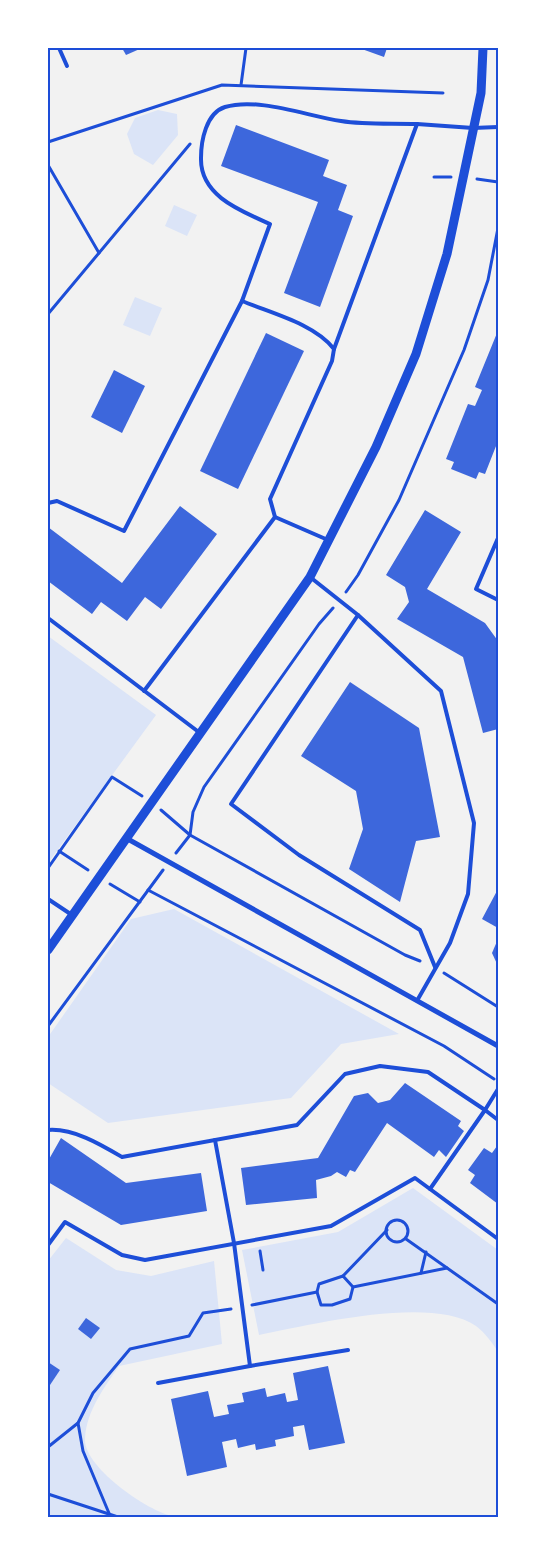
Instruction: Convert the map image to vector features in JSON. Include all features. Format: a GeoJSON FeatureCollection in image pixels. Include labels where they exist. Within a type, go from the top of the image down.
{"type":"FeatureCollection","features":[{"type":"Feature","properties":{"kind":"street"},"geometry":{"type":"LineString","coordinates":[[48,950],[310,577],[376,447],[416,354],[447,254],[481,93],[483,48]]}},
{"type":"Feature","properties":{"kind":"street"},"geometry":{"type":"LineString","coordinates":[[126,838],[168,863],[418,999],[498,1046]]}},
{"type":"Feature","properties":{"kind":"lane"},"geometry":{"type":"LineString","coordinates":[[59,48],[67,66]]}},
{"type":"Feature","properties":{"kind":"lane"},"geometry":{"type":"LineString","coordinates":[[48,503],[57,501],[124,531],[242,301],[270,224],[229,205],[212,190],[200,167],[201,144],[206,124],[224,107],[253,104],[343,121],[473,128],[498,127]]}},
{"type":"Feature","properties":{"kind":"lane"},"geometry":{"type":"LineString","coordinates":[[275,517],[270,499],[332,360],[334,349],[417,124]]}},
{"type":"Feature","properties":{"kind":"lane"},"geometry":{"type":"LineString","coordinates":[[242,301],[315,331],[327,339],[334,349]]}},
{"type":"Feature","properties":{"kind":"lane"},"geometry":{"type":"LineString","coordinates":[[275,517],[328,540]]}},
{"type":"Feature","properties":{"kind":"lane"},"geometry":{"type":"LineString","coordinates":[[144,691],[275,517]]}},
{"type":"Feature","properties":{"kind":"lane"},"geometry":{"type":"LineString","coordinates":[[498,538],[476,589],[498,600]]}},
{"type":"Feature","properties":{"kind":"lane"},"geometry":{"type":"LineString","coordinates":[[310,577],[358,615],[441,691],[474,823],[468,894],[450,943],[418,999]]}},
{"type":"Feature","properties":{"kind":"lane"},"geometry":{"type":"LineString","coordinates":[[358,615],[231,804],[299,855],[420,930],[435,967]]}},
{"type":"Feature","properties":{"kind":"lane"},"geometry":{"type":"LineString","coordinates":[[48,618],[200,733]]}},
{"type":"Feature","properties":{"kind":"lane"},"geometry":{"type":"LineString","coordinates":[[48,898],[72,915]]}},
{"type":"Feature","properties":{"kind":"lane"},"geometry":{"type":"LineString","coordinates":[[48,1130],[57,1129],[96,1142],[122,1157],[297,1125],[345,1074],[380,1066],[428,1072],[498,1120]]}},
{"type":"Feature","properties":{"kind":"lane"},"geometry":{"type":"LineString","coordinates":[[430,1188],[498,1089]]}},
{"type":"Feature","properties":{"kind":"lane"},"geometry":{"type":"LineString","coordinates":[[215,1140],[234,1243],[250,1366]]}},
{"type":"Feature","properties":{"kind":"lane"},"geometry":{"type":"LineString","coordinates":[[48,1245],[65,1222],[122,1255],[145,1260],[331,1226],[415,1178],[498,1239]]}},
{"type":"Feature","properties":{"kind":"lane"},"geometry":{"type":"LineString","coordinates":[[158,1384],[250,1366],[348,1350]]}},
{"type":"Feature","properties":{"kind":"path"},"geometry":{"type":"LineString","coordinates":[[241,85],[246,48]]}},
{"type":"Feature","properties":{"kind":"path"},"geometry":{"type":"LineString","coordinates":[[48,314],[206,124]]}},
{"type":"Feature","properties":{"kind":"path"},"geometry":{"type":"LineString","coordinates":[[48,165],[99,253]]}},
{"type":"Feature","properties":{"kind":"path"},"geometry":{"type":"LineString","coordinates":[[48,1026],[190,835],[193,812],[204,787],[318,624],[358,575],[399,500],[464,350],[488,280],[498,228]]}},
{"type":"Feature","properties":{"kind":"path"},"geometry":{"type":"LineString","coordinates":[[48,868],[112,777],[151,802],[190,835],[405,955],[435,967],[498,1007]]}},
{"type":"Feature","properties":{"kind":"path"},"geometry":{"type":"LineString","coordinates":[[148,890],[444,1046],[498,1081]]}},
{"type":"Feature","properties":{"kind":"path"},"geometry":{"type":"LineString","coordinates":[[353,1287],[350,1299],[332,1305],[321,1304],[317,1292],[319,1284],[343,1276],[387,1230],[392,1221],[400,1220],[406,1224],[409,1232],[406,1239],[399,1242],[391,1241],[387,1235],[387,1230]]}},
{"type":"Feature","properties":{"kind":"path"},"geometry":{"type":"LineString","coordinates":[[258,1239],[263,1270]]}},
{"type":"Feature","properties":{"kind":"path"},"geometry":{"type":"LineString","coordinates":[[406,1239],[498,1304]]}},
{"type":"Feature","properties":{"kind":"path"},"geometry":{"type":"LineString","coordinates":[[421,1274],[426,1252]]}},
{"type":"Feature","properties":{"kind":"path"},"geometry":{"type":"LineString","coordinates":[[353,1287],[448,1268]]}},
{"type":"Feature","properties":{"kind":"path"},"geometry":{"type":"LineString","coordinates":[[343,1276],[353,1287]]}},
{"type":"Feature","properties":{"kind":"path"},"geometry":{"type":"LineString","coordinates":[[48,1446],[78,1423],[93,1393],[130,1349],[189,1336],[203,1313],[317,1292]]}},
{"type":"Feature","properties":{"kind":"path"},"geometry":{"type":"LineString","coordinates":[[78,1423],[83,1451],[110,1515]]}},
{"type":"Feature","properties":{"kind":"path"},"geometry":{"type":"LineString","coordinates":[[48,1494],[121,1518]]}},
{"type":"Feature","properties":{"kind":"shaded area"},"geometry":{"type":"Polygon","coordinates":[[[158,110],[177,114],[178,135],[153,165],[134,154],[127,134],[135,118],[158,110]]]}},
{"type":"Feature","properties":{"kind":"shaded area"},"geometry":{"type":"Polygon","coordinates":[[[174,205],[197,215],[187,236],[165,226],[174,205]]]}},
{"type":"Feature","properties":{"kind":"shaded area"},"geometry":{"type":"Polygon","coordinates":[[[135,297],[162,308],[150,336],[123,325],[135,297]]]}},
{"type":"Feature","properties":{"kind":"shaded area"},"geometry":{"type":"Polygon","coordinates":[[[48,636],[156,715],[48,863],[48,636]]]}},
{"type":"Feature","properties":{"kind":"shaded area"},"geometry":{"type":"Polygon","coordinates":[[[174,909],[399,1034],[341,1044],[291,1098],[108,1123],[48,1083],[48,1037],[131,919],[174,909]]]}},
{"type":"Feature","properties":{"kind":"shaded area"},"geometry":{"type":"Polygon","coordinates":[[[413,1188],[498,1250],[498,1352],[476,1326],[456,1317],[430,1313],[370,1315],[259,1335],[242,1250],[338,1232],[413,1188]]]}},
{"type":"Feature","properties":{"kind":"shaded area"},"geometry":{"type":"Polygon","coordinates":[[[66,1238],[116,1270],[151,1276],[214,1261],[222,1344],[119,1366],[97,1400],[86,1428],[87,1450],[106,1475],[136,1499],[152,1508],[177,1517],[48,1517],[48,1261],[66,1238]]]}},
{"type":"Feature","properties":{"kind":"building"},"geometry":{"type":"Polygon","coordinates":[[[122,48],[142,48],[126,55],[122,48]]]}},
{"type":"Feature","properties":{"kind":"building"},"geometry":{"type":"Polygon","coordinates":[[[359,48],[387,48],[384,57],[359,48]]]}},
{"type":"Feature","properties":{"kind":"building"},"geometry":{"type":"Polygon","coordinates":[[[236,125],[329,160],[323,176],[347,185],[338,210],[353,216],[320,307],[284,293],[318,202],[221,166],[236,125]]]}},
{"type":"Feature","properties":{"kind":"building"},"geometry":{"type":"Polygon","coordinates":[[[266,333],[304,351],[238,489],[200,471],[266,333]]]}},
{"type":"Feature","properties":{"kind":"building"},"geometry":{"type":"Polygon","coordinates":[[[497,333],[498,441],[485,474],[479,472],[476,479],[451,469],[454,462],[446,459],[468,404],[475,406],[482,390],[475,387],[497,333]]]}},
{"type":"Feature","properties":{"kind":"building"},"geometry":{"type":"Polygon","coordinates":[[[114,370],[145,386],[122,433],[91,417],[114,370]]]}},
{"type":"Feature","properties":{"kind":"building"},"geometry":{"type":"Polygon","coordinates":[[[180,506],[217,534],[161,609],[145,597],[127,621],[101,602],[92,614],[48,581],[48,527],[122,583],[180,506]]]}},
{"type":"Feature","properties":{"kind":"building"},"geometry":{"type":"Polygon","coordinates":[[[425,510],[461,532],[427,589],[485,623],[498,641],[498,729],[483,733],[463,657],[397,619],[409,602],[405,587],[386,575],[425,510]]]}},
{"type":"Feature","properties":{"kind":"building"},"geometry":{"type":"Polygon","coordinates":[[[350,682],[419,728],[440,837],[416,841],[400,902],[349,869],[363,829],[356,791],[301,756],[350,682]]]}},
{"type":"Feature","properties":{"kind":"building"},"geometry":{"type":"Polygon","coordinates":[[[498,889],[498,928],[482,919],[498,889]]]}},
{"type":"Feature","properties":{"kind":"building"},"geometry":{"type":"Polygon","coordinates":[[[498,939],[498,966],[492,953],[498,939]]]}},
{"type":"Feature","properties":{"kind":"building"},"geometry":{"type":"Polygon","coordinates":[[[405,1083],[461,1121],[458,1126],[464,1131],[446,1157],[439,1150],[434,1157],[387,1123],[355,1172],[350,1170],[346,1177],[337,1172],[331,1176],[316,1180],[317,1198],[246,1205],[241,1168],[318,1158],[354,1096],[368,1093],[378,1103],[390,1100],[405,1083]]]}},
{"type":"Feature","properties":{"kind":"building"},"geometry":{"type":"Polygon","coordinates":[[[61,1138],[126,1183],[201,1173],[207,1211],[121,1225],[48,1182],[48,1161],[61,1138]]]}},
{"type":"Feature","properties":{"kind":"building"},"geometry":{"type":"Polygon","coordinates":[[[497,1146],[498,1204],[470,1183],[475,1175],[468,1170],[484,1148],[492,1153],[497,1146]]]}},
{"type":"Feature","properties":{"kind":"building"},"geometry":{"type":"Polygon","coordinates":[[[86,1318],[100,1328],[91,1339],[78,1329],[86,1318]]]}},
{"type":"Feature","properties":{"kind":"building"},"geometry":{"type":"Polygon","coordinates":[[[48,1362],[60,1370],[48,1388],[48,1362]]]}},
{"type":"Feature","properties":{"kind":"building"},"geometry":{"type":"Polygon","coordinates":[[[328,1366],[345,1443],[309,1450],[304,1425],[293,1427],[294,1436],[275,1440],[276,1446],[256,1450],[255,1444],[238,1448],[236,1439],[222,1442],[227,1467],[187,1476],[171,1399],[208,1391],[214,1417],[229,1414],[227,1405],[244,1402],[242,1393],[265,1388],[267,1397],[285,1393],[287,1402],[298,1400],[293,1373],[328,1366]]]}}]}
